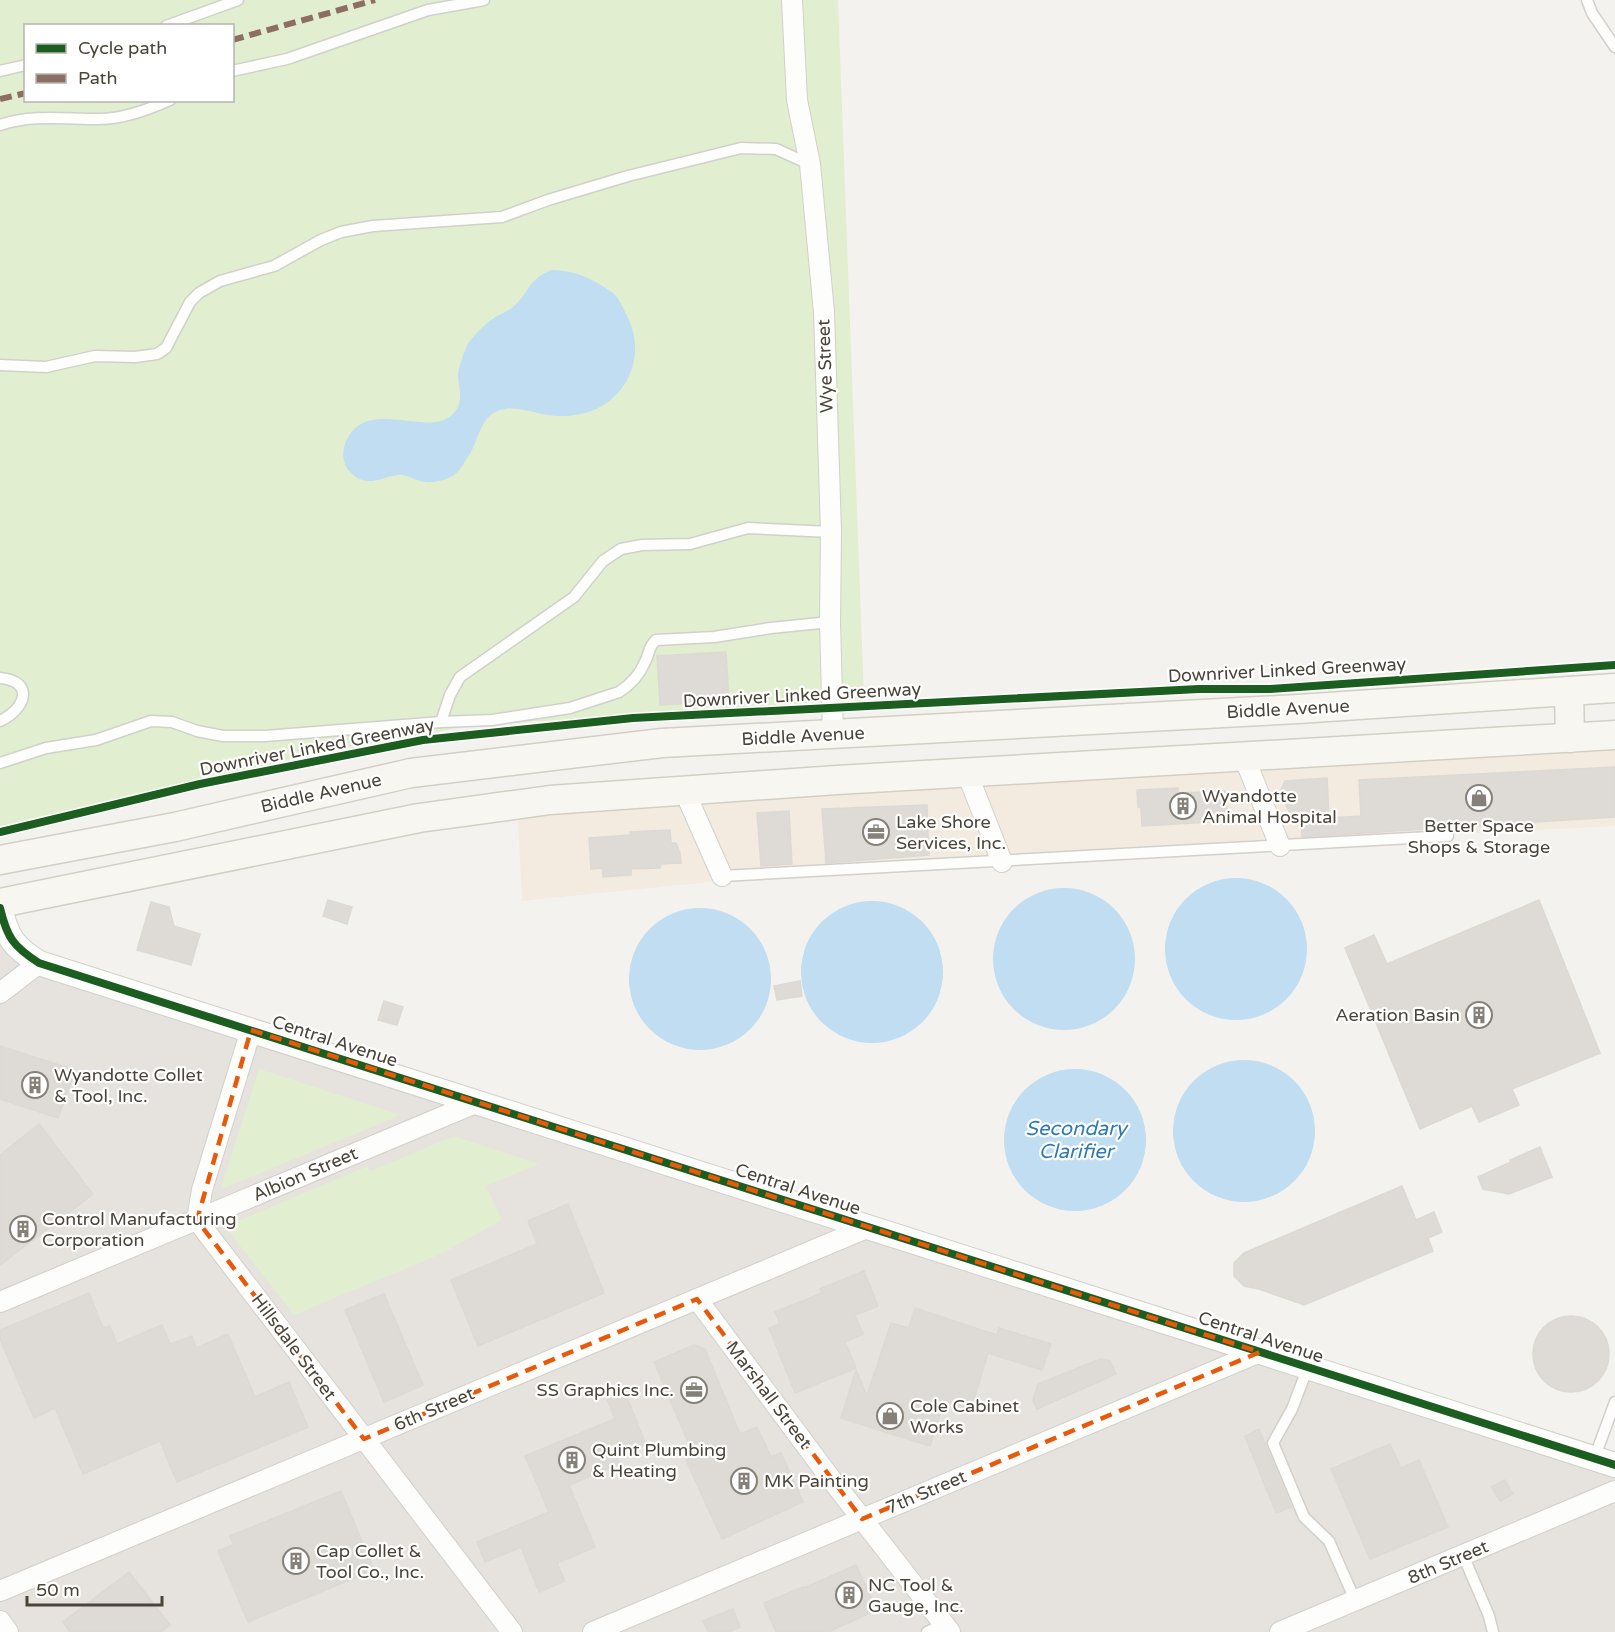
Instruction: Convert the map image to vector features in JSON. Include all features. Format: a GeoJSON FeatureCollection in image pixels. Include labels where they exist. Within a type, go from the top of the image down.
{"type":"FeatureCollection","features":[{"type":"Feature","properties":{"kind":"main road","name":"Biddle Avenue"},"geometry":{"type":"LineString","coordinates":[[0,860],[175,827],[411,773],[662,743],[1298,709],[1615,688]]}},
{"type":"Feature","properties":{"kind":"main road"},"geometry":{"type":"LineString","coordinates":[[1569,691],[1570,738]]}},
{"type":"Feature","properties":{"kind":"main road"},"geometry":{"type":"LineString","coordinates":[[1293,754],[1298,709]]}},
{"type":"Feature","properties":{"kind":"main road"},"geometry":{"type":"LineString","coordinates":[[833,735],[837,780]]}},
{"type":"Feature","properties":{"kind":"main road"},"geometry":{"type":"LineString","coordinates":[[0,903],[419,818],[550,800],[837,780],[1615,735]]}},
{"type":"Feature","properties":{"kind":"main road"},"geometry":{"type":"LineString","coordinates":[[411,773],[419,818]]}},
{"type":"Feature","properties":{"kind":"street","name":"Wye Street"},"geometry":{"type":"LineString","coordinates":[[792,0],[797,100],[810,164],[824,312],[831,532],[830,622],[833,735]]}},
{"type":"Feature","properties":{"kind":"street"},"geometry":{"type":"LineString","coordinates":[[1244,757],[1280,846]]}},
{"type":"Feature","properties":{"kind":"street"},"geometry":{"type":"LineString","coordinates":[[967,773],[1002,862]]}},
{"type":"Feature","properties":{"kind":"street"},"geometry":{"type":"LineString","coordinates":[[684,790],[722,876]]}},
{"type":"Feature","properties":{"kind":"street","name":"Central Avenue"},"geometry":{"type":"LineString","coordinates":[[0,908],[6,928],[19,950],[39,963],[1605,1462]]}},
{"type":"Feature","properties":{"kind":"street"},"geometry":{"type":"LineString","coordinates":[[0,993],[39,963]]}},
{"type":"Feature","properties":{"kind":"street"},"geometry":{"type":"LineString","coordinates":[[197,1220],[201,1190],[251,1030]]}},
{"type":"Feature","properties":{"kind":"street","name":"Albion Street"},"geometry":{"type":"LineString","coordinates":[[0,1302],[478,1102]]}},
{"type":"Feature","properties":{"kind":"street","name":"Hillsdale Street"},"geometry":{"type":"LineString","coordinates":[[197,1220],[512,1632]]}},
{"type":"Feature","properties":{"kind":"street","name":"6th Street"},"geometry":{"type":"LineString","coordinates":[[0,1591],[869,1227]]}},
{"type":"Feature","properties":{"kind":"street","name":"Marshall Street"},"geometry":{"type":"LineString","coordinates":[[697,1299],[862,1519],[940,1629]]}},
{"type":"Feature","properties":{"kind":"street","name":"7th Street"},"geometry":{"type":"LineString","coordinates":[[593,1632],[1260,1352]]}},
{"type":"Feature","properties":{"kind":"street","name":"8th Street"},"geometry":{"type":"LineString","coordinates":[[1280,1632],[1615,1491]]}},
{"type":"Feature","properties":{"kind":"street"},"geometry":{"type":"LineString","coordinates":[[0,1621],[8,1632]]}},
{"type":"Feature","properties":{"kind":"lane"},"geometry":{"type":"LineString","coordinates":[[172,24],[238,0]]}},
{"type":"Feature","properties":{"kind":"lane"},"geometry":{"type":"LineString","coordinates":[[234,71],[288,59],[428,10],[484,0]]}},
{"type":"Feature","properties":{"kind":"lane"},"geometry":{"type":"LineString","coordinates":[[1587,0],[1592,13],[1615,47]]}},
{"type":"Feature","properties":{"kind":"lane"},"geometry":{"type":"LineString","coordinates":[[0,71],[24,65]]}},
{"type":"Feature","properties":{"kind":"lane"},"geometry":{"type":"LineString","coordinates":[[0,125],[29,118],[117,117],[146,110],[165,102]]}},
{"type":"Feature","properties":{"kind":"lane"},"geometry":{"type":"LineString","coordinates":[[0,365],[46,367],[95,356],[135,357],[157,354],[166,348],[190,302],[200,293],[220,281],[274,266],[321,240],[341,232],[373,226],[502,216],[628,176],[741,148],[776,149],[810,164]]}},
{"type":"Feature","properties":{"kind":"lane"},"geometry":{"type":"LineString","coordinates":[[423,724],[436,720],[460,677],[574,597],[603,561],[621,549],[642,545],[690,544],[748,528],[831,532]]}},
{"type":"Feature","properties":{"kind":"lane"},"geometry":{"type":"LineString","coordinates":[[0,763],[46,748],[96,740],[160,720],[197,731],[241,737],[460,722],[570,708],[619,692],[626,687],[641,669],[649,649],[656,640],[714,638],[771,628],[830,622]]}},
{"type":"Feature","properties":{"kind":"lane"},"geometry":{"type":"LineString","coordinates":[[0,678],[16,683],[23,696],[18,710],[0,721]]}},
{"type":"Feature","properties":{"kind":"lane"},"geometry":{"type":"LineString","coordinates":[[441,722],[446,705]]}},
{"type":"Feature","properties":{"kind":"lane"},"geometry":{"type":"LineString","coordinates":[[446,705],[450,717],[460,722]]}},
{"type":"Feature","properties":{"kind":"lane"},"geometry":{"type":"LineString","coordinates":[[722,876],[1448,836]]}},
{"type":"Feature","properties":{"kind":"lane"},"geometry":{"type":"LineString","coordinates":[[1308,1367],[1292,1409],[1273,1443],[1304,1517],[1329,1541],[1355,1600]]}},
{"type":"Feature","properties":{"kind":"lane"},"geometry":{"type":"LineString","coordinates":[[1605,1462],[1615,1402]]}},
{"type":"Feature","properties":{"kind":"lane"},"geometry":{"type":"LineString","coordinates":[[1463,1555],[1494,1632]]}},
{"type":"Feature","properties":{"kind":"highlighted area"},"geometry":{"type":"Polygon","coordinates":[[[251,1030],[1260,1352],[862,1519],[697,1299],[364,1439],[197,1220],[251,1030]]]}},
{"type":"Feature","properties":{"kind":"shaded area"},"geometry":{"type":"Polygon","coordinates":[[[1615,735],[1615,826],[1349,840],[720,881],[522,901],[517,803],[1615,735]]]}},
{"type":"Feature","properties":{"kind":"shaded area"},"geometry":{"type":"Polygon","coordinates":[[[0,908],[19,949],[1615,1465],[1615,1632],[8,1632],[0,1621],[0,908]]]}},
{"type":"Feature","properties":{"kind":"shaded area"},"geometry":{"type":"Polygon","coordinates":[[[448,1268],[478,1346],[481,1345],[487,1360],[423,1385],[384,1294],[448,1268]]]}},
{"type":"Feature","properties":{"kind":"green space"},"geometry":{"type":"Polygon","coordinates":[[[0,0],[838,0],[864,699],[470,726],[312,754],[0,829],[0,0]]]}},
{"type":"Feature","properties":{"kind":"green space"},"geometry":{"type":"Polygon","coordinates":[[[259,1069],[401,1115],[224,1188],[222,1184],[259,1069]]]}},
{"type":"Feature","properties":{"kind":"green space"},"geometry":{"type":"Polygon","coordinates":[[[454,1136],[539,1164],[486,1186],[502,1220],[441,1254],[294,1315],[227,1229],[228,1225],[368,1166],[370,1171],[454,1136]]]}},
{"type":"Feature","properties":{"kind":"water"},"geometry":{"type":"Polygon","coordinates":[[[551,270],[583,276],[613,293],[619,300],[633,332],[635,347],[634,362],[629,377],[621,389],[597,409],[581,414],[557,416],[512,408],[493,413],[484,424],[472,451],[460,469],[451,477],[442,480],[424,482],[401,475],[367,481],[355,476],[347,468],[343,457],[345,444],[354,429],[367,422],[382,419],[430,422],[443,420],[454,413],[460,399],[459,371],[468,344],[486,324],[511,309],[537,278],[551,270]]]}},
{"type":"Feature","properties":{"kind":"water"},"geometry":{"type":"Polygon","coordinates":[[[1236,878],[1263,883],[1286,899],[1302,922],[1307,949],[1302,976],[1286,999],[1263,1015],[1236,1020],[1209,1015],[1186,999],[1170,976],[1165,949],[1170,922],[1186,899],[1209,883],[1236,878]]]}},
{"type":"Feature","properties":{"kind":"water"},"geometry":{"type":"Polygon","coordinates":[[[1064,888],[1091,893],[1114,909],[1130,932],[1135,959],[1130,986],[1114,1009],[1091,1025],[1064,1030],[1037,1025],[1014,1009],[998,986],[993,959],[998,932],[1014,909],[1037,893],[1064,888]]]}},
{"type":"Feature","properties":{"kind":"water"},"geometry":{"type":"Polygon","coordinates":[[[872,901],[899,906],[922,922],[938,945],[943,972],[938,999],[922,1022],[899,1038],[872,1043],[845,1038],[822,1022],[806,999],[801,972],[806,945],[822,922],[845,906],[872,901]]]}},
{"type":"Feature","properties":{"kind":"water"},"geometry":{"type":"Polygon","coordinates":[[[700,908],[727,913],[750,929],[766,952],[771,979],[766,1006],[750,1029],[727,1045],[700,1050],[673,1045],[650,1029],[634,1006],[629,979],[634,952],[650,929],[673,913],[700,908]]]}},
{"type":"Feature","properties":{"kind":"water","name":"Secondary Clarifier"},"geometry":{"type":"Polygon","coordinates":[[[1244,1060],[1271,1066],[1294,1081],[1309,1104],[1315,1131],[1309,1158],[1294,1181],[1271,1196],[1244,1202],[1217,1196],[1194,1181],[1179,1158],[1173,1131],[1179,1104],[1194,1081],[1217,1066],[1244,1060]]]}},
{"type":"Feature","properties":{"kind":"water","name":"Secondary Clarifier"},"geometry":{"type":"Polygon","coordinates":[[[1075,1069],[1102,1074],[1126,1089],[1141,1113],[1146,1140],[1141,1167],[1126,1191],[1102,1206],[1075,1211],[1048,1206],[1024,1191],[1009,1167],[1004,1140],[1009,1113],[1024,1089],[1048,1074],[1075,1069]]]}},
{"type":"Feature","properties":{"kind":"building"},"geometry":{"type":"Polygon","coordinates":[[[726,652],[729,701],[660,705],[657,656],[726,652]]]}},
{"type":"Feature","properties":{"kind":"building"},"geometry":{"type":"Polygon","coordinates":[[[1615,767],[1615,817],[1302,837],[1301,816],[1291,816],[1280,792],[1285,781],[1327,778],[1329,818],[1361,816],[1359,780],[1615,767]]]}},
{"type":"Feature","properties":{"kind":"building","name":"Wyandotte Animal Hospital"},"geometry":{"type":"Polygon","coordinates":[[[1178,788],[1178,793],[1225,791],[1229,821],[1142,826],[1137,790],[1178,788]]]}},
{"type":"Feature","properties":{"kind":"building","name":"Lake Shore Services, Inc."},"geometry":{"type":"Polygon","coordinates":[[[927,805],[929,855],[826,863],[822,809],[927,805]]]}},
{"type":"Feature","properties":{"kind":"building"},"geometry":{"type":"Polygon","coordinates":[[[789,811],[792,864],[761,866],[757,813],[789,811]]]}},
{"type":"Feature","properties":{"kind":"building"},"geometry":{"type":"Polygon","coordinates":[[[670,830],[671,843],[676,843],[681,863],[661,864],[660,868],[631,869],[631,875],[603,877],[603,868],[591,869],[589,838],[631,835],[630,832],[670,830]]]}},
{"type":"Feature","properties":{"kind":"building"},"geometry":{"type":"Polygon","coordinates":[[[328,900],[352,907],[347,924],[323,916],[328,900]]]}},
{"type":"Feature","properties":{"kind":"building","name":"Aeration Basin"},"geometry":{"type":"Polygon","coordinates":[[[1539,900],[1600,1053],[1512,1089],[1519,1105],[1479,1122],[1472,1106],[1420,1129],[1345,948],[1374,935],[1387,964],[1539,900]]]}},
{"type":"Feature","properties":{"kind":"building"},"geometry":{"type":"Polygon","coordinates":[[[151,902],[169,907],[174,926],[200,934],[191,965],[137,950],[151,902]]]}},
{"type":"Feature","properties":{"kind":"building"},"geometry":{"type":"Polygon","coordinates":[[[800,981],[802,996],[777,1000],[774,986],[800,981]]]}},
{"type":"Feature","properties":{"kind":"building"},"geometry":{"type":"Polygon","coordinates":[[[384,1001],[403,1007],[397,1025],[378,1020],[384,1001]]]}},
{"type":"Feature","properties":{"kind":"building","name":"Wyandotte Collet & Tool, Inc."},"geometry":{"type":"Polygon","coordinates":[[[0,1046],[75,1070],[58,1118],[0,1099],[0,1046]]]}},
{"type":"Feature","properties":{"kind":"building","name":"Control Manufacturing Corporation"},"geometry":{"type":"Polygon","coordinates":[[[39,1124],[93,1194],[0,1265],[0,1155],[39,1124]]]}},
{"type":"Feature","properties":{"kind":"building"},"geometry":{"type":"Polygon","coordinates":[[[1540,1147],[1552,1177],[1509,1194],[1483,1189],[1478,1177],[1540,1147]]]}},
{"type":"Feature","properties":{"kind":"building"},"geometry":{"type":"Polygon","coordinates":[[[1402,1186],[1416,1220],[1434,1212],[1442,1232],[1428,1238],[1433,1251],[1304,1305],[1244,1286],[1234,1276],[1234,1263],[1244,1253],[1402,1186]]]}},
{"type":"Feature","properties":{"kind":"building"},"geometry":{"type":"Polygon","coordinates":[[[568,1204],[604,1293],[478,1346],[451,1280],[537,1244],[528,1221],[568,1204]]]}},
{"type":"Feature","properties":{"kind":"building"},"geometry":{"type":"Polygon","coordinates":[[[864,1271],[878,1306],[855,1315],[863,1334],[845,1342],[856,1368],[795,1393],[769,1328],[780,1324],[775,1312],[822,1293],[820,1289],[864,1271]]]}},
{"type":"Feature","properties":{"kind":"building"},"geometry":{"type":"Polygon","coordinates":[[[89,1293],[103,1328],[110,1326],[117,1344],[162,1325],[170,1344],[192,1336],[196,1348],[228,1334],[255,1397],[289,1382],[308,1427],[177,1482],[160,1441],[83,1474],[55,1408],[34,1418],[0,1339],[0,1330],[89,1293]]]}},
{"type":"Feature","properties":{"kind":"building"},"geometry":{"type":"Polygon","coordinates":[[[384,1294],[423,1385],[384,1402],[345,1310],[384,1294]]]}},
{"type":"Feature","properties":{"kind":"building"},"geometry":{"type":"Polygon","coordinates":[[[915,1308],[997,1335],[999,1328],[1051,1344],[1042,1370],[988,1353],[971,1409],[944,1401],[930,1446],[841,1418],[856,1370],[867,1396],[891,1323],[909,1328],[915,1308]]]}},
{"type":"Feature","properties":{"kind":"building"},"geometry":{"type":"Polygon","coordinates":[[[1571,1316],[1586,1319],[1598,1327],[1606,1339],[1609,1354],[1606,1369],[1598,1381],[1586,1389],[1571,1392],[1556,1389],[1544,1381],[1536,1369],[1533,1354],[1536,1339],[1544,1327],[1556,1319],[1571,1316]]]}},
{"type":"Feature","properties":{"kind":"building"},"geometry":{"type":"Polygon","coordinates":[[[694,1345],[705,1349],[740,1434],[757,1427],[771,1457],[781,1453],[803,1502],[722,1539],[686,1460],[694,1456],[654,1362],[694,1345]]]}},
{"type":"Feature","properties":{"kind":"building"},"geometry":{"type":"Polygon","coordinates":[[[1100,1359],[1110,1361],[1116,1374],[1037,1409],[1033,1400],[1038,1384],[1100,1359]]]}},
{"type":"Feature","properties":{"kind":"building"},"geometry":{"type":"Polygon","coordinates":[[[625,1392],[646,1445],[616,1457],[620,1464],[569,1485],[595,1547],[557,1563],[565,1581],[539,1592],[521,1547],[485,1562],[477,1542],[549,1512],[525,1456],[615,1419],[607,1399],[625,1392]]]}},
{"type":"Feature","properties":{"kind":"building"},"geometry":{"type":"Polygon","coordinates":[[[1259,1429],[1291,1507],[1276,1513],[1245,1436],[1259,1429]]]}},
{"type":"Feature","properties":{"kind":"building"},"geometry":{"type":"Polygon","coordinates":[[[1390,1444],[1401,1468],[1419,1460],[1448,1527],[1370,1559],[1331,1469],[1390,1444]]]}},
{"type":"Feature","properties":{"kind":"building"},"geometry":{"type":"Polygon","coordinates":[[[1505,1480],[1513,1494],[1500,1501],[1491,1487],[1505,1480]]]}},
{"type":"Feature","properties":{"kind":"building","name":"Cap Collet & Tool Co., Inc."},"geometry":{"type":"Polygon","coordinates":[[[341,1491],[374,1570],[248,1622],[218,1551],[233,1545],[230,1536],[341,1491]]]}},
{"type":"Feature","properties":{"kind":"building"},"geometry":{"type":"Polygon","coordinates":[[[856,1565],[877,1610],[828,1632],[776,1632],[764,1603],[856,1565]]]}},
{"type":"Feature","properties":{"kind":"building"},"geometry":{"type":"Polygon","coordinates":[[[129,1572],[170,1625],[161,1632],[70,1632],[63,1622],[129,1572]]]}},
{"type":"Feature","properties":{"kind":"building"},"geometry":{"type":"Polygon","coordinates":[[[733,1609],[740,1627],[729,1632],[708,1632],[703,1621],[733,1609]]]}},
{"type":"Feature","properties":{"kind":"marked path"},"geometry":{"type":"LineString","coordinates":[[234,39],[375,0]]}},
{"type":"Feature","properties":{"kind":"marked path"},"geometry":{"type":"LineString","coordinates":[[0,99],[24,93]]}},
{"type":"Feature","properties":{"kind":"cycle path","name":"Downriver Linked Greenway"},"geometry":{"type":"LineString","coordinates":[[0,832],[200,784],[423,740],[633,718],[1199,689],[1270,689],[1615,665]]}},
{"type":"Feature","properties":{"kind":"cycle path"},"geometry":{"type":"LineString","coordinates":[[0,908],[13,941],[23,952],[39,963],[1615,1465]]}},
{"type":"Feature","properties":{"kind":"place","name":"Better Space Shops & Storage"},"geometry":{"type":"Point","coordinates":[1479,798]}},
{"type":"Feature","properties":{"kind":"place","name":"Wyandotte Animal Hospital"},"geometry":{"type":"Point","coordinates":[1183,806]}},
{"type":"Feature","properties":{"kind":"place","name":"Lake Shore Services, Inc."},"geometry":{"type":"Point","coordinates":[876,832]}},
{"type":"Feature","properties":{"kind":"place","name":"Aeration Basin"},"geometry":{"type":"Point","coordinates":[1479,1015]}},
{"type":"Feature","properties":{"kind":"place","name":"Wyandotte Collet & Tool, Inc."},"geometry":{"type":"Point","coordinates":[35,1085]}},
{"type":"Feature","properties":{"kind":"place","name":"Control Manufacturing Corporation"},"geometry":{"type":"Point","coordinates":[23,1229]}},
{"type":"Feature","properties":{"kind":"place","name":"SS Graphics Inc."},"geometry":{"type":"Point","coordinates":[694,1390]}},
{"type":"Feature","properties":{"kind":"place","name":"Cole Cabinet Works"},"geometry":{"type":"Point","coordinates":[890,1416]}},
{"type":"Feature","properties":{"kind":"place","name":"Quint Plumbing & Heating"},"geometry":{"type":"Point","coordinates":[572,1460]}},
{"type":"Feature","properties":{"kind":"place","name":"MK Painting"},"geometry":{"type":"Point","coordinates":[744,1481]}},
{"type":"Feature","properties":{"kind":"place","name":"Cap Collet & Tool Co., Inc."},"geometry":{"type":"Point","coordinates":[296,1561]}},
{"type":"Feature","properties":{"kind":"place","name":"NC Tool & Gauge, Inc."},"geometry":{"type":"Point","coordinates":[849,1595]}}]}
